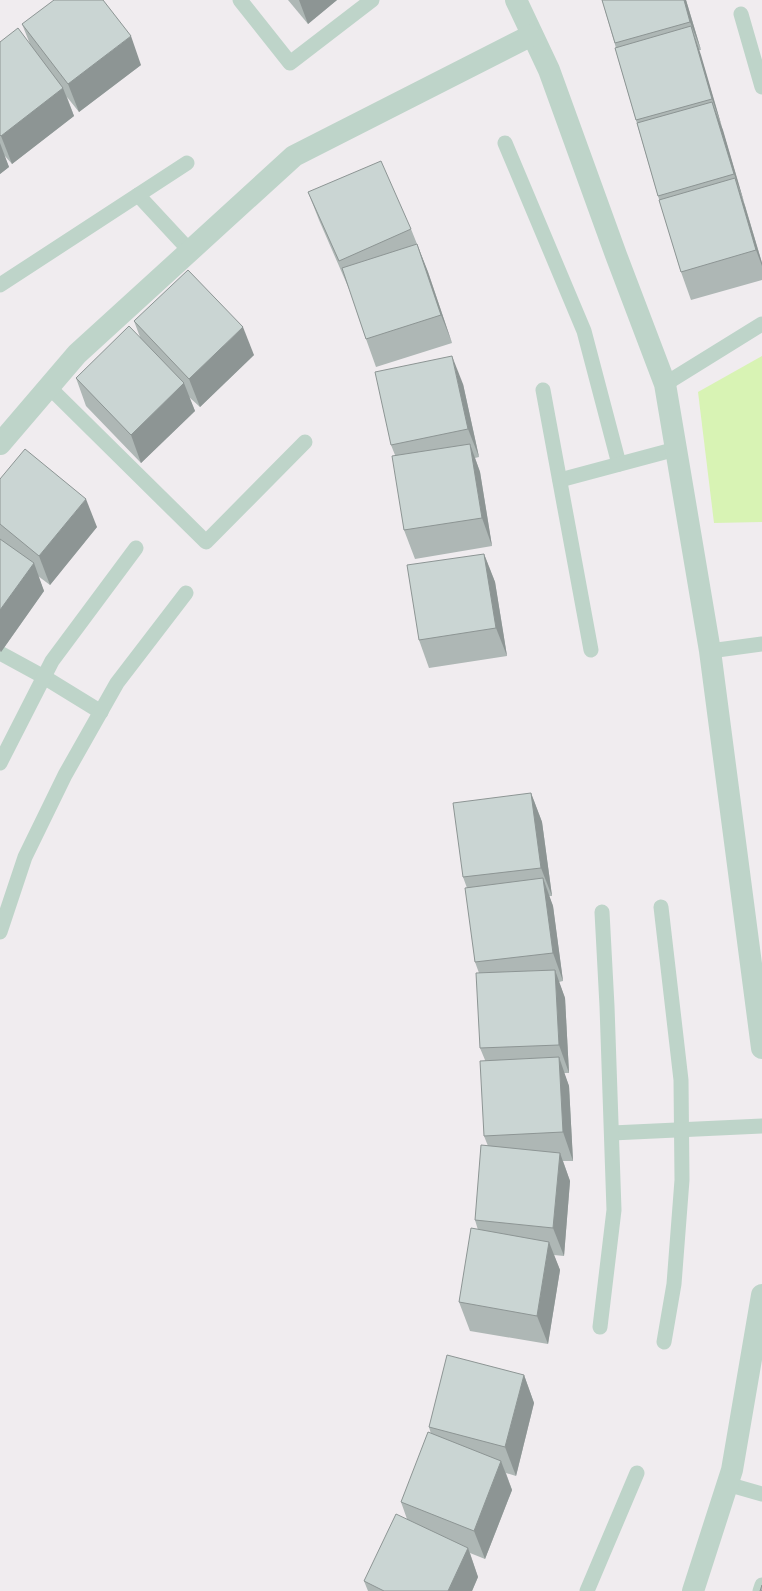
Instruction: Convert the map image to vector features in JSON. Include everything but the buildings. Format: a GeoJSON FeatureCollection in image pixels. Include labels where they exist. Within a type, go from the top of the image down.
{"type":"FeatureCollection","features":[{"type":"Feature","properties":{"kind":"street"},"geometry":{"type":"LineString","coordinates":[[516,0],[549,70],[616,255],[665,384],[710,651],[762,1048]]}},
{"type":"Feature","properties":{"kind":"street"},"geometry":{"type":"LineString","coordinates":[[0,444],[77,354],[294,156],[532,35]]}},
{"type":"Feature","properties":{"kind":"street"},"geometry":{"type":"LineString","coordinates":[[693,1591],[732,1470],[762,1295]]}},
{"type":"Feature","properties":{"kind":"lane"},"geometry":{"type":"LineString","coordinates":[[240,0],[290,63],[372,0]]}},
{"type":"Feature","properties":{"kind":"lane"},"geometry":{"type":"LineString","coordinates":[[741,14],[762,87]]}},
{"type":"Feature","properties":{"kind":"lane"},"geometry":{"type":"LineString","coordinates":[[505,143],[584,330],[619,464]]}},
{"type":"Feature","properties":{"kind":"lane"},"geometry":{"type":"LineString","coordinates":[[0,285],[187,163]]}},
{"type":"Feature","properties":{"kind":"lane"},"geometry":{"type":"LineString","coordinates":[[138,195],[190,251]]}},
{"type":"Feature","properties":{"kind":"lane"},"geometry":{"type":"LineString","coordinates":[[665,384],[762,324]]}},
{"type":"Feature","properties":{"kind":"lane"},"geometry":{"type":"LineString","coordinates":[[49,387],[206,542],[305,442]]}},
{"type":"Feature","properties":{"kind":"lane"},"geometry":{"type":"LineString","coordinates":[[543,390],[591,650]]}},
{"type":"Feature","properties":{"kind":"lane"},"geometry":{"type":"LineString","coordinates":[[560,480],[676,449]]}},
{"type":"Feature","properties":{"kind":"lane"},"geometry":{"type":"LineString","coordinates":[[0,763],[52,661],[136,548]]}},
{"type":"Feature","properties":{"kind":"lane"},"geometry":{"type":"LineString","coordinates":[[0,932],[25,857],[65,775],[117,683],[186,593]]}},
{"type":"Feature","properties":{"kind":"lane"},"geometry":{"type":"LineString","coordinates":[[710,651],[762,644]]}},
{"type":"Feature","properties":{"kind":"lane"},"geometry":{"type":"LineString","coordinates":[[0,653],[44,677],[100,712]]}},
{"type":"Feature","properties":{"kind":"lane"},"geometry":{"type":"LineString","coordinates":[[661,907],[681,1080],[682,1130],[682,1180],[674,1284],[664,1342]]}},
{"type":"Feature","properties":{"kind":"lane"},"geometry":{"type":"LineString","coordinates":[[600,1327],[614,1210],[602,912]]}},
{"type":"Feature","properties":{"kind":"lane"},"geometry":{"type":"LineString","coordinates":[[612,1133],[762,1126]]}},
{"type":"Feature","properties":{"kind":"lane"},"geometry":{"type":"LineString","coordinates":[[587,1591],[637,1473]]}},
{"type":"Feature","properties":{"kind":"lane"},"geometry":{"type":"LineString","coordinates":[[727,1484],[762,1494]]}},
{"type":"Feature","properties":{"kind":"lane"},"geometry":{"type":"LineString","coordinates":[[760,1591],[762,1585]]}},
{"type":"Feature","properties":{"kind":"green space"},"geometry":{"type":"Polygon","coordinates":[[[762,356],[762,522],[714,523],[698,392],[762,356]]]}}]}
